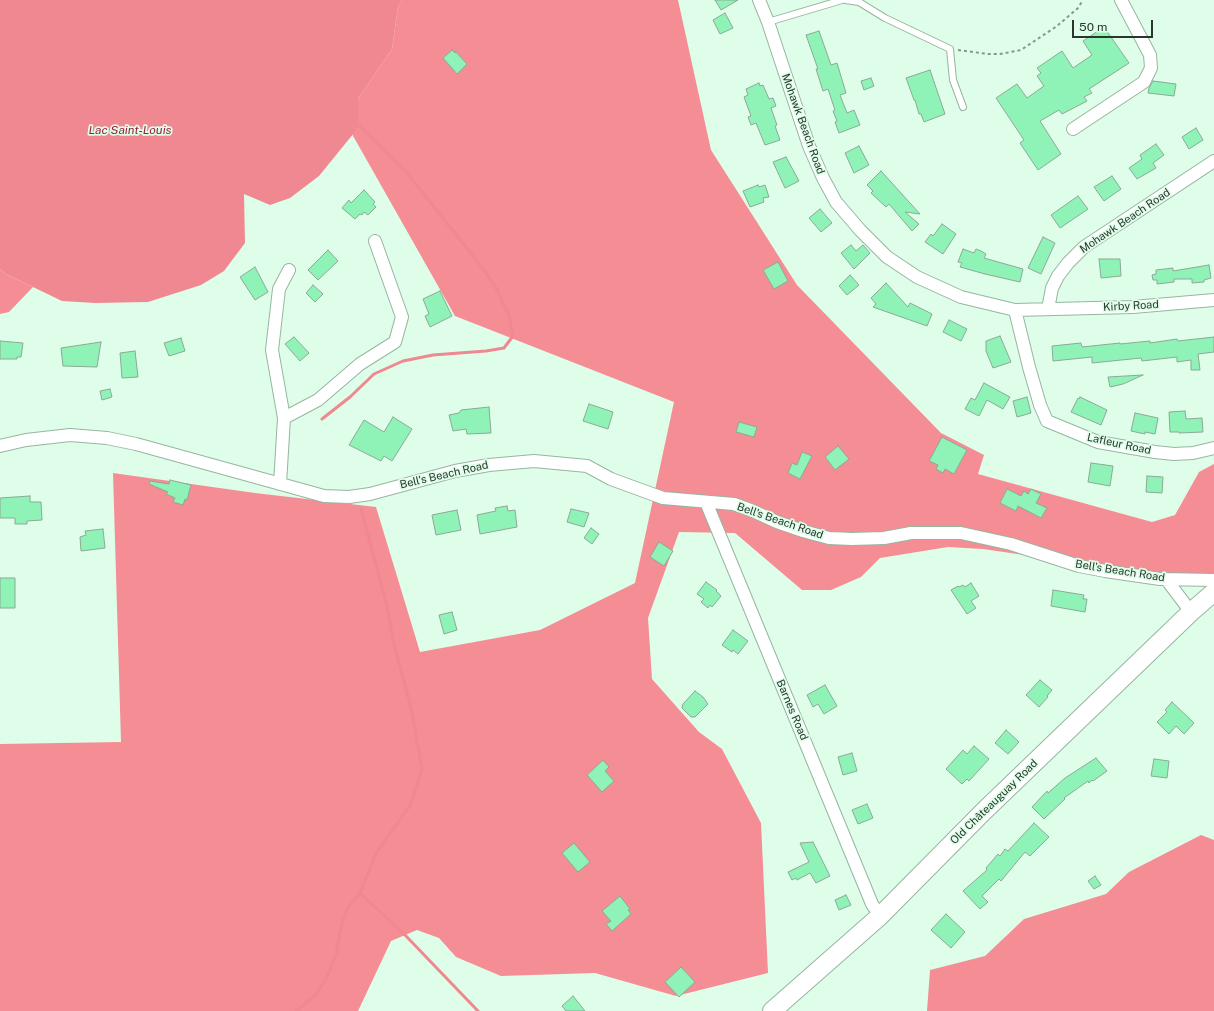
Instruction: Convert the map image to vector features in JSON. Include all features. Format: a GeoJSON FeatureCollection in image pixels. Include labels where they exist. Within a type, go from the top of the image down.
{"type":"FeatureCollection","features":[{"type":"Feature","properties":{"kind":"street","name":"Mohawk Beach Road"},"geometry":{"type":"LineString","coordinates":[[759,0],[768,22],[809,146],[823,178],[836,202],[860,230],[887,257],[917,278],[961,297],[1015,310],[1048,309],[1052,288],[1058,276],[1068,263],[1084,247],[1214,161]]}},
{"type":"Feature","properties":{"kind":"street"},"geometry":{"type":"LineString","coordinates":[[1073,129],[1144,82],[1151,68],[1150,55],[1121,0]]}},
{"type":"Feature","properties":{"kind":"street"},"geometry":{"type":"LineString","coordinates":[[284,418],[318,400],[360,364],[396,342],[402,316],[375,241]]}},
{"type":"Feature","properties":{"kind":"street"},"geometry":{"type":"LineString","coordinates":[[280,484],[284,418],[272,350],[279,289],[289,270]]}},
{"type":"Feature","properties":{"kind":"street","name":"Kirby Road"},"geometry":{"type":"LineString","coordinates":[[1048,309],[1133,307],[1214,300]]}},
{"type":"Feature","properties":{"kind":"street","name":"Lafleur Road"},"geometry":{"type":"LineString","coordinates":[[1015,310],[1028,367],[1040,405],[1047,421],[1098,442],[1155,452],[1174,454],[1193,453],[1214,448]]}},
{"type":"Feature","properties":{"kind":"street","name":"Bell's Beach Road"},"geometry":{"type":"LineString","coordinates":[[0,446],[26,440],[70,435],[107,438],[136,444],[324,496],[349,497],[370,494],[455,471],[489,464],[534,461],[587,466],[611,479],[663,498],[734,504],[803,531],[829,538],[884,538],[911,533],[961,533],[1011,544],[1079,566],[1136,576],[1166,579],[1214,580]]}},
{"type":"Feature","properties":{"kind":"street","name":"Barnes Road"},"geometry":{"type":"LineString","coordinates":[[706,502],[872,904],[880,916]]}},
{"type":"Feature","properties":{"kind":"street"},"geometry":{"type":"LineString","coordinates":[[1166,579],[1191,612]]}},
{"type":"Feature","properties":{"kind":"street","name":"Old Châteauguay Road"},"geometry":{"type":"LineString","coordinates":[[772,1011],[880,916],[990,805],[1191,612],[1214,592]]}},
{"type":"Feature","properties":{"kind":"lane"},"geometry":{"type":"LineString","coordinates":[[768,22],[843,0],[859,2],[885,18],[950,49],[953,80],[963,107]]}},
{"type":"Feature","properties":{"kind":"path"},"geometry":{"type":"LineString","coordinates":[[950,49],[988,54],[1000,54],[1021,50],[1057,26],[1078,8],[1083,0]]}},
{"type":"Feature","properties":{"kind":"shaded area"},"geometry":{"type":"Polygon","coordinates":[[[402,0],[678,0],[711,150],[797,285],[941,433],[984,455],[978,474],[1152,522],[1175,515],[1199,472],[1214,464],[1214,574],[1170,576],[983,549],[948,547],[880,558],[861,577],[831,590],[802,590],[735,533],[679,532],[648,618],[652,679],[699,732],[722,749],[761,823],[768,973],[676,996],[595,973],[501,976],[456,957],[439,938],[417,930],[391,941],[358,1011],[0,1011],[0,744],[121,742],[113,473],[255,493],[376,507],[420,652],[540,630],[635,583],[674,402],[455,316],[352,134],[358,128],[358,99],[392,49],[398,7],[402,0]]]}},
{"type":"Feature","properties":{"kind":"shaded area"},"geometry":{"type":"Polygon","coordinates":[[[0,269],[6,274],[33,287],[9,312],[0,314],[0,269]]]}},
{"type":"Feature","properties":{"kind":"shaded area"},"geometry":{"type":"Polygon","coordinates":[[[1201,835],[1214,840],[1214,1011],[927,1011],[930,970],[985,956],[1024,919],[1106,894],[1129,872],[1201,835]]]}},
{"type":"Feature","properties":{"kind":"water","name":"Lac Saint-Louis"},"geometry":{"type":"Polygon","coordinates":[[[0,0],[402,0],[398,7],[392,49],[358,99],[358,128],[319,176],[290,198],[270,205],[244,194],[245,243],[224,271],[201,285],[148,302],[95,303],[62,301],[6,274],[0,269],[0,0]]]}},
{"type":"Feature","properties":{"kind":"building"},"geometry":{"type":"Polygon","coordinates":[[[715,0],[738,0],[721,10],[715,0]]]}},
{"type":"Feature","properties":{"kind":"building"},"geometry":{"type":"Polygon","coordinates":[[[725,13],[733,28],[720,34],[713,20],[725,13]]]}},
{"type":"Feature","properties":{"kind":"building"},"geometry":{"type":"Polygon","coordinates":[[[1104,27],[1129,63],[1089,89],[1092,93],[1084,97],[1087,101],[1062,114],[1059,110],[1040,121],[1061,154],[1038,170],[1020,143],[1024,140],[996,98],[1017,84],[1027,98],[1044,86],[1037,76],[1041,73],[1037,68],[1062,51],[1073,68],[1092,55],[1083,41],[1104,27]]]}},
{"type":"Feature","properties":{"kind":"building"},"geometry":{"type":"Polygon","coordinates":[[[819,31],[831,65],[837,63],[846,93],[840,95],[847,113],[854,110],[860,125],[839,133],[835,122],[837,121],[833,111],[835,110],[828,89],[823,91],[816,69],[818,69],[806,35],[819,31]]]}},
{"type":"Feature","properties":{"kind":"building"},"geometry":{"type":"Polygon","coordinates":[[[452,50],[455,53],[456,52],[467,64],[457,74],[443,58],[452,50]]]}},
{"type":"Feature","properties":{"kind":"building"},"geometry":{"type":"Polygon","coordinates":[[[930,70],[945,114],[924,122],[921,114],[919,114],[906,78],[930,70]]]}},
{"type":"Feature","properties":{"kind":"building"},"geometry":{"type":"Polygon","coordinates":[[[871,78],[874,86],[864,90],[861,81],[871,78]]]}},
{"type":"Feature","properties":{"kind":"building"},"geometry":{"type":"Polygon","coordinates":[[[1153,81],[1176,84],[1174,96],[1148,93],[1153,81]]]}},
{"type":"Feature","properties":{"kind":"building"},"geometry":{"type":"Polygon","coordinates":[[[759,83],[760,86],[763,85],[769,99],[773,98],[776,106],[771,108],[780,140],[765,145],[756,123],[751,125],[748,117],[751,116],[744,97],[748,95],[746,89],[759,83]]]}},
{"type":"Feature","properties":{"kind":"building"},"geometry":{"type":"Polygon","coordinates":[[[1196,128],[1203,140],[1189,149],[1182,137],[1196,128]]]}},
{"type":"Feature","properties":{"kind":"building"},"geometry":{"type":"Polygon","coordinates":[[[1156,144],[1164,155],[1153,163],[1156,168],[1137,179],[1129,168],[1142,159],[1140,155],[1156,144]]]}},
{"type":"Feature","properties":{"kind":"building"},"geometry":{"type":"Polygon","coordinates":[[[859,146],[869,165],[854,173],[845,153],[859,146]]]}},
{"type":"Feature","properties":{"kind":"building"},"geometry":{"type":"Polygon","coordinates":[[[786,157],[799,181],[785,188],[773,162],[786,157]]]}},
{"type":"Feature","properties":{"kind":"building"},"geometry":{"type":"Polygon","coordinates":[[[881,171],[920,214],[905,212],[919,224],[912,231],[889,204],[886,207],[871,193],[873,191],[867,185],[881,171]]]}},
{"type":"Feature","properties":{"kind":"building"},"geometry":{"type":"Polygon","coordinates":[[[1112,176],[1121,189],[1104,201],[1094,187],[1112,176]]]}},
{"type":"Feature","properties":{"kind":"building"},"geometry":{"type":"Polygon","coordinates":[[[758,185],[759,187],[765,185],[769,197],[763,198],[764,202],[750,207],[743,191],[758,185]]]}},
{"type":"Feature","properties":{"kind":"building"},"geometry":{"type":"Polygon","coordinates":[[[364,190],[375,202],[373,204],[376,207],[368,215],[364,212],[355,219],[342,208],[349,200],[351,203],[364,190]]]}},
{"type":"Feature","properties":{"kind":"building"},"geometry":{"type":"Polygon","coordinates":[[[1078,196],[1088,209],[1060,228],[1051,215],[1078,196]]]}},
{"type":"Feature","properties":{"kind":"building"},"geometry":{"type":"Polygon","coordinates":[[[820,209],[832,223],[821,232],[809,218],[820,209]]]}},
{"type":"Feature","properties":{"kind":"building"},"geometry":{"type":"Polygon","coordinates":[[[942,224],[956,234],[943,254],[925,242],[931,234],[933,236],[942,224]]]}},
{"type":"Feature","properties":{"kind":"building"},"geometry":{"type":"Polygon","coordinates":[[[1043,237],[1055,243],[1041,274],[1028,268],[1043,237]]]}},
{"type":"Feature","properties":{"kind":"building"},"geometry":{"type":"Polygon","coordinates":[[[851,245],[856,251],[863,245],[870,253],[854,269],[841,253],[851,245]]]}},
{"type":"Feature","properties":{"kind":"building"},"geometry":{"type":"Polygon","coordinates":[[[963,249],[974,253],[976,249],[986,254],[984,258],[1023,269],[1020,282],[960,267],[962,263],[958,262],[963,249]]]}},
{"type":"Feature","properties":{"kind":"building"},"geometry":{"type":"Polygon","coordinates":[[[328,250],[338,261],[318,280],[308,270],[328,250]]]}},
{"type":"Feature","properties":{"kind":"building"},"geometry":{"type":"Polygon","coordinates":[[[1099,259],[1120,259],[1121,276],[1101,278],[1099,259]]]}},
{"type":"Feature","properties":{"kind":"building"},"geometry":{"type":"Polygon","coordinates":[[[778,262],[788,281],[774,289],[763,270],[778,262]]]}},
{"type":"Feature","properties":{"kind":"building"},"geometry":{"type":"Polygon","coordinates":[[[1209,265],[1211,278],[1204,280],[1204,282],[1192,283],[1192,279],[1174,279],[1174,282],[1157,284],[1157,280],[1153,280],[1152,275],[1156,274],[1156,270],[1173,268],[1173,271],[1209,265]]]}},
{"type":"Feature","properties":{"kind":"building"},"geometry":{"type":"Polygon","coordinates":[[[255,267],[268,292],[255,300],[240,277],[255,267]]]}},
{"type":"Feature","properties":{"kind":"building"},"geometry":{"type":"Polygon","coordinates":[[[850,275],[859,285],[847,295],[839,286],[850,275]]]}},
{"type":"Feature","properties":{"kind":"building"},"geometry":{"type":"Polygon","coordinates":[[[886,283],[908,307],[910,303],[932,314],[927,326],[873,307],[876,304],[871,298],[886,283]]]}},
{"type":"Feature","properties":{"kind":"building"},"geometry":{"type":"Polygon","coordinates":[[[313,285],[323,294],[315,302],[306,293],[313,285]]]}},
{"type":"Feature","properties":{"kind":"building"},"geometry":{"type":"Polygon","coordinates":[[[440,291],[452,316],[430,327],[425,316],[429,314],[423,299],[440,291]]]}},
{"type":"Feature","properties":{"kind":"building"},"geometry":{"type":"Polygon","coordinates":[[[949,320],[967,329],[961,341],[943,332],[949,320]]]}},
{"type":"Feature","properties":{"kind":"building"},"geometry":{"type":"Polygon","coordinates":[[[1000,336],[1011,362],[993,368],[986,351],[986,341],[1000,336]]]}},
{"type":"Feature","properties":{"kind":"building"},"geometry":{"type":"Polygon","coordinates":[[[294,337],[309,353],[300,361],[285,344],[294,337]]]}},
{"type":"Feature","properties":{"kind":"building"},"geometry":{"type":"Polygon","coordinates":[[[1214,337],[1214,352],[1198,354],[1200,370],[1191,370],[1191,360],[1177,362],[1177,357],[1142,361],[1141,358],[1092,363],[1092,357],[1053,361],[1052,346],[1081,343],[1082,347],[1150,341],[1150,343],[1177,339],[1178,341],[1214,337]]]}},
{"type":"Feature","properties":{"kind":"building"},"geometry":{"type":"Polygon","coordinates":[[[181,338],[185,351],[169,356],[164,343],[181,338]]]}},
{"type":"Feature","properties":{"kind":"building"},"geometry":{"type":"Polygon","coordinates":[[[0,341],[23,343],[21,357],[17,357],[17,359],[0,359],[0,341]]]}},
{"type":"Feature","properties":{"kind":"building"},"geometry":{"type":"Polygon","coordinates":[[[101,342],[97,367],[63,366],[61,348],[101,342]]]}},
{"type":"Feature","properties":{"kind":"building"},"geometry":{"type":"Polygon","coordinates":[[[135,351],[138,377],[122,378],[120,353],[135,351]]]}},
{"type":"Feature","properties":{"kind":"building"},"geometry":{"type":"Polygon","coordinates":[[[1143,375],[1123,384],[1110,387],[1108,377],[1143,375]]]}},
{"type":"Feature","properties":{"kind":"building"},"geometry":{"type":"Polygon","coordinates":[[[984,383],[1010,397],[1003,409],[987,400],[979,416],[965,409],[971,398],[975,400],[984,383]]]}},
{"type":"Feature","properties":{"kind":"building"},"geometry":{"type":"Polygon","coordinates":[[[110,389],[112,397],[102,400],[100,391],[110,389]]]}},
{"type":"Feature","properties":{"kind":"building"},"geometry":{"type":"Polygon","coordinates":[[[1027,397],[1031,413],[1017,417],[1013,401],[1027,397]]]}},
{"type":"Feature","properties":{"kind":"building"},"geometry":{"type":"Polygon","coordinates":[[[1080,397],[1107,410],[1101,425],[1071,412],[1078,398],[1079,399],[1080,397]]]}},
{"type":"Feature","properties":{"kind":"building"},"geometry":{"type":"Polygon","coordinates":[[[589,404],[613,412],[608,429],[583,421],[589,404]]]}},
{"type":"Feature","properties":{"kind":"building"},"geometry":{"type":"Polygon","coordinates":[[[489,407],[491,433],[467,434],[466,429],[453,431],[449,415],[459,413],[461,410],[489,407]]]}},
{"type":"Feature","properties":{"kind":"building"},"geometry":{"type":"Polygon","coordinates":[[[1185,411],[1186,419],[1202,418],[1203,432],[1170,432],[1169,412],[1185,411]]]}},
{"type":"Feature","properties":{"kind":"building"},"geometry":{"type":"Polygon","coordinates":[[[1135,413],[1158,418],[1155,434],[1145,432],[1145,434],[1131,431],[1135,413]]]}},
{"type":"Feature","properties":{"kind":"building"},"geometry":{"type":"Polygon","coordinates":[[[393,417],[412,429],[392,461],[384,456],[381,461],[349,445],[364,420],[384,432],[393,417]]]}},
{"type":"Feature","properties":{"kind":"building"},"geometry":{"type":"Polygon","coordinates":[[[739,422],[757,427],[754,437],[736,432],[739,422]]]}},
{"type":"Feature","properties":{"kind":"building"},"geometry":{"type":"Polygon","coordinates":[[[942,437],[967,450],[954,474],[945,469],[943,473],[936,469],[938,465],[929,461],[942,437]]]}},
{"type":"Feature","properties":{"kind":"building"},"geometry":{"type":"Polygon","coordinates":[[[838,446],[849,459],[835,470],[825,457],[838,446]]]}},
{"type":"Feature","properties":{"kind":"building"},"geometry":{"type":"Polygon","coordinates":[[[802,452],[812,456],[800,479],[788,473],[792,463],[797,465],[802,452]]]}},
{"type":"Feature","properties":{"kind":"building"},"geometry":{"type":"Polygon","coordinates":[[[1091,463],[1113,466],[1110,486],[1088,482],[1091,463]]]}},
{"type":"Feature","properties":{"kind":"building"},"geometry":{"type":"Polygon","coordinates":[[[1147,476],[1163,477],[1162,493],[1146,492],[1147,476]]]}},
{"type":"Feature","properties":{"kind":"building"},"geometry":{"type":"Polygon","coordinates":[[[170,480],[191,485],[187,500],[185,499],[183,505],[173,502],[175,498],[166,494],[168,492],[149,484],[150,481],[169,484],[170,480]]]}},
{"type":"Feature","properties":{"kind":"building"},"geometry":{"type":"Polygon","coordinates":[[[1007,489],[1021,496],[1024,491],[1028,494],[1031,489],[1041,494],[1036,503],[1047,508],[1041,518],[1018,506],[1016,511],[1000,503],[1007,489]]]}},
{"type":"Feature","properties":{"kind":"building"},"geometry":{"type":"Polygon","coordinates":[[[30,496],[30,502],[41,502],[42,520],[27,521],[27,524],[15,524],[15,518],[0,518],[0,498],[30,496]]]}},
{"type":"Feature","properties":{"kind":"building"},"geometry":{"type":"Polygon","coordinates":[[[507,506],[508,511],[515,510],[517,527],[480,534],[477,515],[496,511],[495,508],[507,506]]]}},
{"type":"Feature","properties":{"kind":"building"},"geometry":{"type":"Polygon","coordinates":[[[571,509],[589,513],[584,527],[567,522],[571,509]]]}},
{"type":"Feature","properties":{"kind":"building"},"geometry":{"type":"Polygon","coordinates":[[[457,510],[461,530],[436,535],[432,515],[457,510]]]}},
{"type":"Feature","properties":{"kind":"building"},"geometry":{"type":"Polygon","coordinates":[[[591,528],[599,534],[592,544],[584,538],[591,528]]]}},
{"type":"Feature","properties":{"kind":"building"},"geometry":{"type":"Polygon","coordinates":[[[103,529],[105,548],[81,551],[80,537],[86,535],[85,531],[103,529]]]}},
{"type":"Feature","properties":{"kind":"building"},"geometry":{"type":"Polygon","coordinates":[[[659,542],[673,551],[664,566],[650,557],[659,542]]]}},
{"type":"Feature","properties":{"kind":"building"},"geometry":{"type":"Polygon","coordinates":[[[0,578],[15,578],[15,608],[0,608],[0,578]]]}},
{"type":"Feature","properties":{"kind":"building"},"geometry":{"type":"Polygon","coordinates":[[[706,582],[717,590],[716,591],[721,596],[712,607],[710,605],[708,608],[701,602],[704,599],[697,594],[706,582]]]}},
{"type":"Feature","properties":{"kind":"building"},"geometry":{"type":"Polygon","coordinates":[[[971,583],[979,596],[971,601],[976,608],[967,614],[951,590],[958,586],[963,585],[965,587],[971,583]]]}},
{"type":"Feature","properties":{"kind":"building"},"geometry":{"type":"Polygon","coordinates":[[[1053,590],[1084,595],[1083,599],[1087,599],[1085,612],[1051,606],[1053,590]]]}},
{"type":"Feature","properties":{"kind":"building"},"geometry":{"type":"Polygon","coordinates":[[[452,612],[457,630],[444,634],[439,615],[452,612]]]}},
{"type":"Feature","properties":{"kind":"building"},"geometry":{"type":"Polygon","coordinates":[[[733,630],[748,641],[738,654],[722,645],[733,630]]]}},
{"type":"Feature","properties":{"kind":"building"},"geometry":{"type":"Polygon","coordinates":[[[1040,680],[1052,690],[1039,707],[1026,695],[1040,680]]]}},
{"type":"Feature","properties":{"kind":"building"},"geometry":{"type":"Polygon","coordinates":[[[825,685],[837,706],[824,714],[818,704],[813,707],[807,695],[825,685]]]}},
{"type":"Feature","properties":{"kind":"building"},"geometry":{"type":"Polygon","coordinates":[[[695,691],[703,697],[708,704],[695,717],[691,717],[682,708],[683,704],[695,691]]]}},
{"type":"Feature","properties":{"kind":"building"},"geometry":{"type":"Polygon","coordinates":[[[1172,702],[1194,723],[1184,734],[1176,726],[1169,734],[1157,722],[1167,712],[1165,710],[1172,702]]]}},
{"type":"Feature","properties":{"kind":"building"},"geometry":{"type":"Polygon","coordinates":[[[1006,730],[1019,742],[1008,754],[995,743],[1006,730]]]}},
{"type":"Feature","properties":{"kind":"building"},"geometry":{"type":"Polygon","coordinates":[[[974,746],[989,759],[969,781],[967,779],[962,784],[946,769],[963,750],[967,754],[974,746]]]}},
{"type":"Feature","properties":{"kind":"building"},"geometry":{"type":"Polygon","coordinates":[[[852,753],[857,771],[843,775],[838,757],[852,753]]]}},
{"type":"Feature","properties":{"kind":"building"},"geometry":{"type":"Polygon","coordinates":[[[1096,758],[1107,771],[1093,781],[1092,780],[1089,783],[1088,781],[1064,798],[1065,799],[1044,819],[1032,807],[1047,791],[1048,793],[1065,778],[1096,758]]]}},
{"type":"Feature","properties":{"kind":"building"},"geometry":{"type":"Polygon","coordinates":[[[1154,759],[1169,761],[1167,778],[1151,776],[1154,759]]]}},
{"type":"Feature","properties":{"kind":"building"},"geometry":{"type":"Polygon","coordinates":[[[603,760],[609,767],[605,771],[614,781],[602,792],[587,775],[603,760]]]}},
{"type":"Feature","properties":{"kind":"building"},"geometry":{"type":"Polygon","coordinates":[[[867,804],[873,818],[858,824],[852,810],[867,804]]]}},
{"type":"Feature","properties":{"kind":"building"},"geometry":{"type":"Polygon","coordinates":[[[1034,823],[1049,837],[1030,856],[1025,852],[1001,881],[999,879],[982,896],[988,902],[980,909],[963,891],[987,870],[986,868],[998,854],[1000,856],[1005,849],[1008,851],[1034,823]]]}},
{"type":"Feature","properties":{"kind":"building"},"geometry":{"type":"Polygon","coordinates":[[[813,842],[830,876],[816,883],[810,873],[797,880],[796,878],[792,880],[788,872],[809,862],[800,843],[813,842]]]}},
{"type":"Feature","properties":{"kind":"building"},"geometry":{"type":"Polygon","coordinates":[[[574,843],[590,862],[578,872],[562,853],[574,843]]]}},
{"type":"Feature","properties":{"kind":"building"},"geometry":{"type":"Polygon","coordinates":[[[1095,876],[1101,885],[1094,889],[1088,881],[1095,876]]]}},
{"type":"Feature","properties":{"kind":"building"},"geometry":{"type":"Polygon","coordinates":[[[846,895],[851,905],[839,910],[835,900],[846,895]]]}},
{"type":"Feature","properties":{"kind":"building"},"geometry":{"type":"Polygon","coordinates":[[[620,896],[630,909],[628,910],[631,914],[612,931],[606,924],[611,921],[602,911],[620,896]]]}},
{"type":"Feature","properties":{"kind":"building"},"geometry":{"type":"Polygon","coordinates":[[[946,914],[965,932],[951,948],[931,930],[946,914]]]}},
{"type":"Feature","properties":{"kind":"building"},"geometry":{"type":"Polygon","coordinates":[[[681,967],[695,982],[679,997],[665,982],[681,967]]]}},
{"type":"Feature","properties":{"kind":"building"},"geometry":{"type":"Polygon","coordinates":[[[573,996],[585,1011],[566,1011],[562,1006],[573,996]]]}},
{"type":"Feature","properties":{"kind":"waterway"},"geometry":{"type":"LineString","coordinates":[[322,419],[350,397],[374,374],[403,361],[433,355],[486,351],[504,348],[513,336],[509,315],[495,286],[478,262],[407,173],[358,124]]}},
{"type":"Feature","properties":{"kind":"waterway"},"geometry":{"type":"LineString","coordinates":[[361,509],[386,602],[394,644],[411,708],[422,769],[411,804],[376,853],[360,893],[405,935],[478,1011]]}},
{"type":"Feature","properties":{"kind":"waterway"},"geometry":{"type":"LineString","coordinates":[[296,1011],[315,996],[326,979],[336,955],[341,927],[347,909],[360,893]]}}]}
